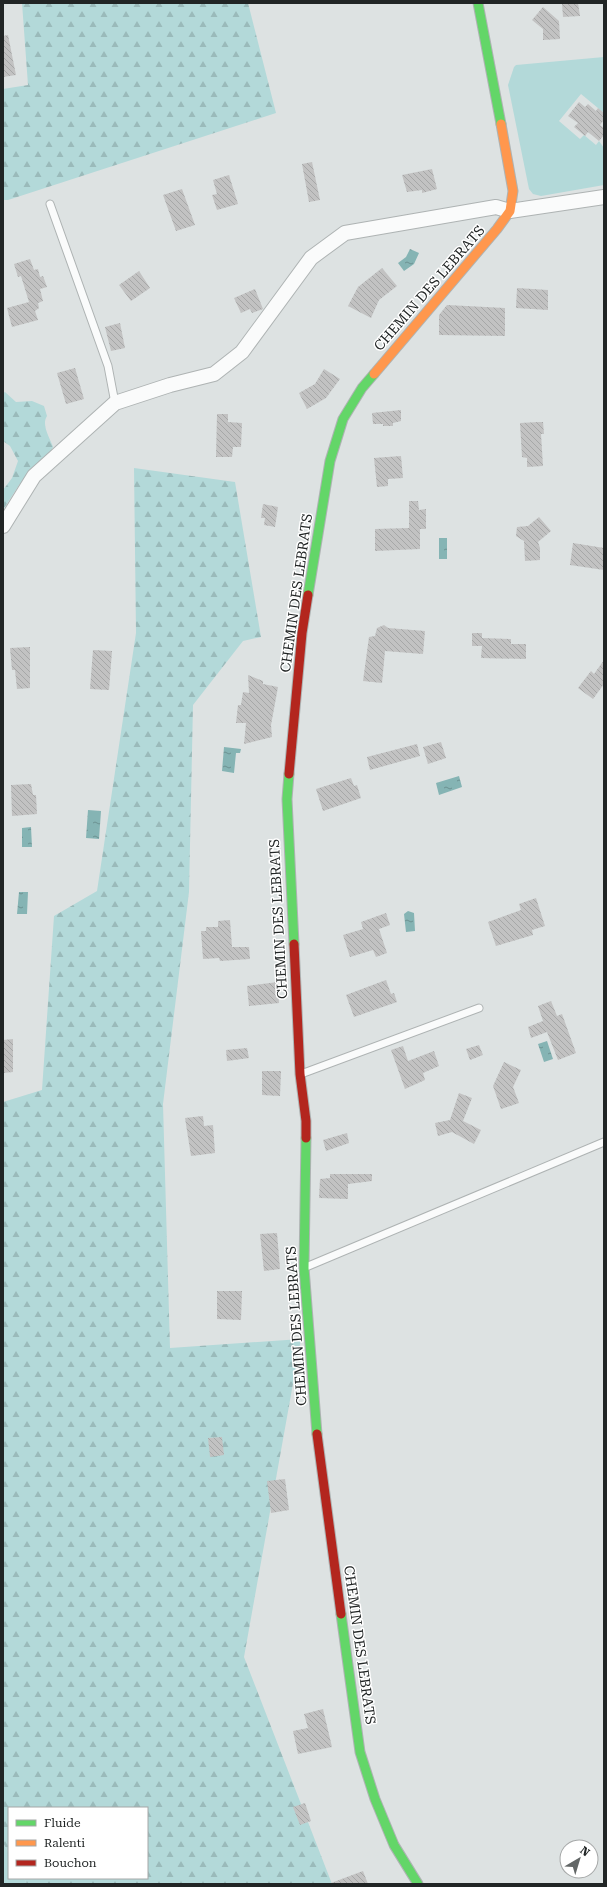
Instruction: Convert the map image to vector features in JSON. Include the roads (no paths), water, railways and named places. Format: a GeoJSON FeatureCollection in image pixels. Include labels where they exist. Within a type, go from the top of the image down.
{"type":"FeatureCollection","features":[{"type":"Feature","properties":{"kind":"street","name":"CHEMIN DES LEBRATS"},"geometry":{"type":"LineString","coordinates":[[418,1884],[394,1845],[375,1799],[360,1752],[319,1453],[304,1268],[306,1121],[300,1074],[287,799],[302,633],[330,461],[342,419],[362,388],[497,229],[510,210],[513,191],[478,3]]}},
{"type":"Feature","properties":{"kind":"street"},"geometry":{"type":"LineString","coordinates":[[3,526],[34,476],[115,403],[170,385],[214,374],[242,352],[311,258],[345,233],[496,207],[510,210],[604,197]]}},
{"type":"Feature","properties":{"kind":"lane"},"geometry":{"type":"LineString","coordinates":[[50,204],[108,366],[115,403]]}},
{"type":"Feature","properties":{"kind":"lane"},"geometry":{"type":"LineString","coordinates":[[300,1074],[479,1008]]}},
{"type":"Feature","properties":{"kind":"lane"},"geometry":{"type":"LineString","coordinates":[[304,1268],[604,1142]]}},
{"type":"Feature","properties":{"kind":"water"},"geometry":{"type":"Polygon","coordinates":[[[410,249],[419,253],[414,264],[404,271],[398,263],[406,257],[410,249]]]}},
{"type":"Feature","properties":{"kind":"water"},"geometry":{"type":"Polygon","coordinates":[[[439,538],[447,538],[447,559],[439,559],[439,538]]]}},
{"type":"Feature","properties":{"kind":"water"},"geometry":{"type":"Polygon","coordinates":[[[224,747],[241,749],[240,753],[236,753],[234,773],[222,771],[224,747]]]}},
{"type":"Feature","properties":{"kind":"water"},"geometry":{"type":"Polygon","coordinates":[[[459,776],[462,787],[439,795],[436,783],[459,776]]]}},
{"type":"Feature","properties":{"kind":"water"},"geometry":{"type":"Polygon","coordinates":[[[88,810],[101,811],[99,839],[86,838],[88,810]]]}},
{"type":"Feature","properties":{"kind":"water"},"geometry":{"type":"Polygon","coordinates":[[[31,827],[32,847],[22,847],[22,828],[31,827]]]}},
{"type":"Feature","properties":{"kind":"water"},"geometry":{"type":"Polygon","coordinates":[[[19,892],[28,892],[27,914],[17,914],[19,892]]]}},
{"type":"Feature","properties":{"kind":"water"},"geometry":{"type":"Polygon","coordinates":[[[408,911],[414,913],[415,931],[406,932],[404,914],[408,911]]]}},
{"type":"Feature","properties":{"kind":"water"},"geometry":{"type":"Polygon","coordinates":[[[547,1041],[553,1059],[544,1062],[538,1044],[547,1041]]]}}]}
